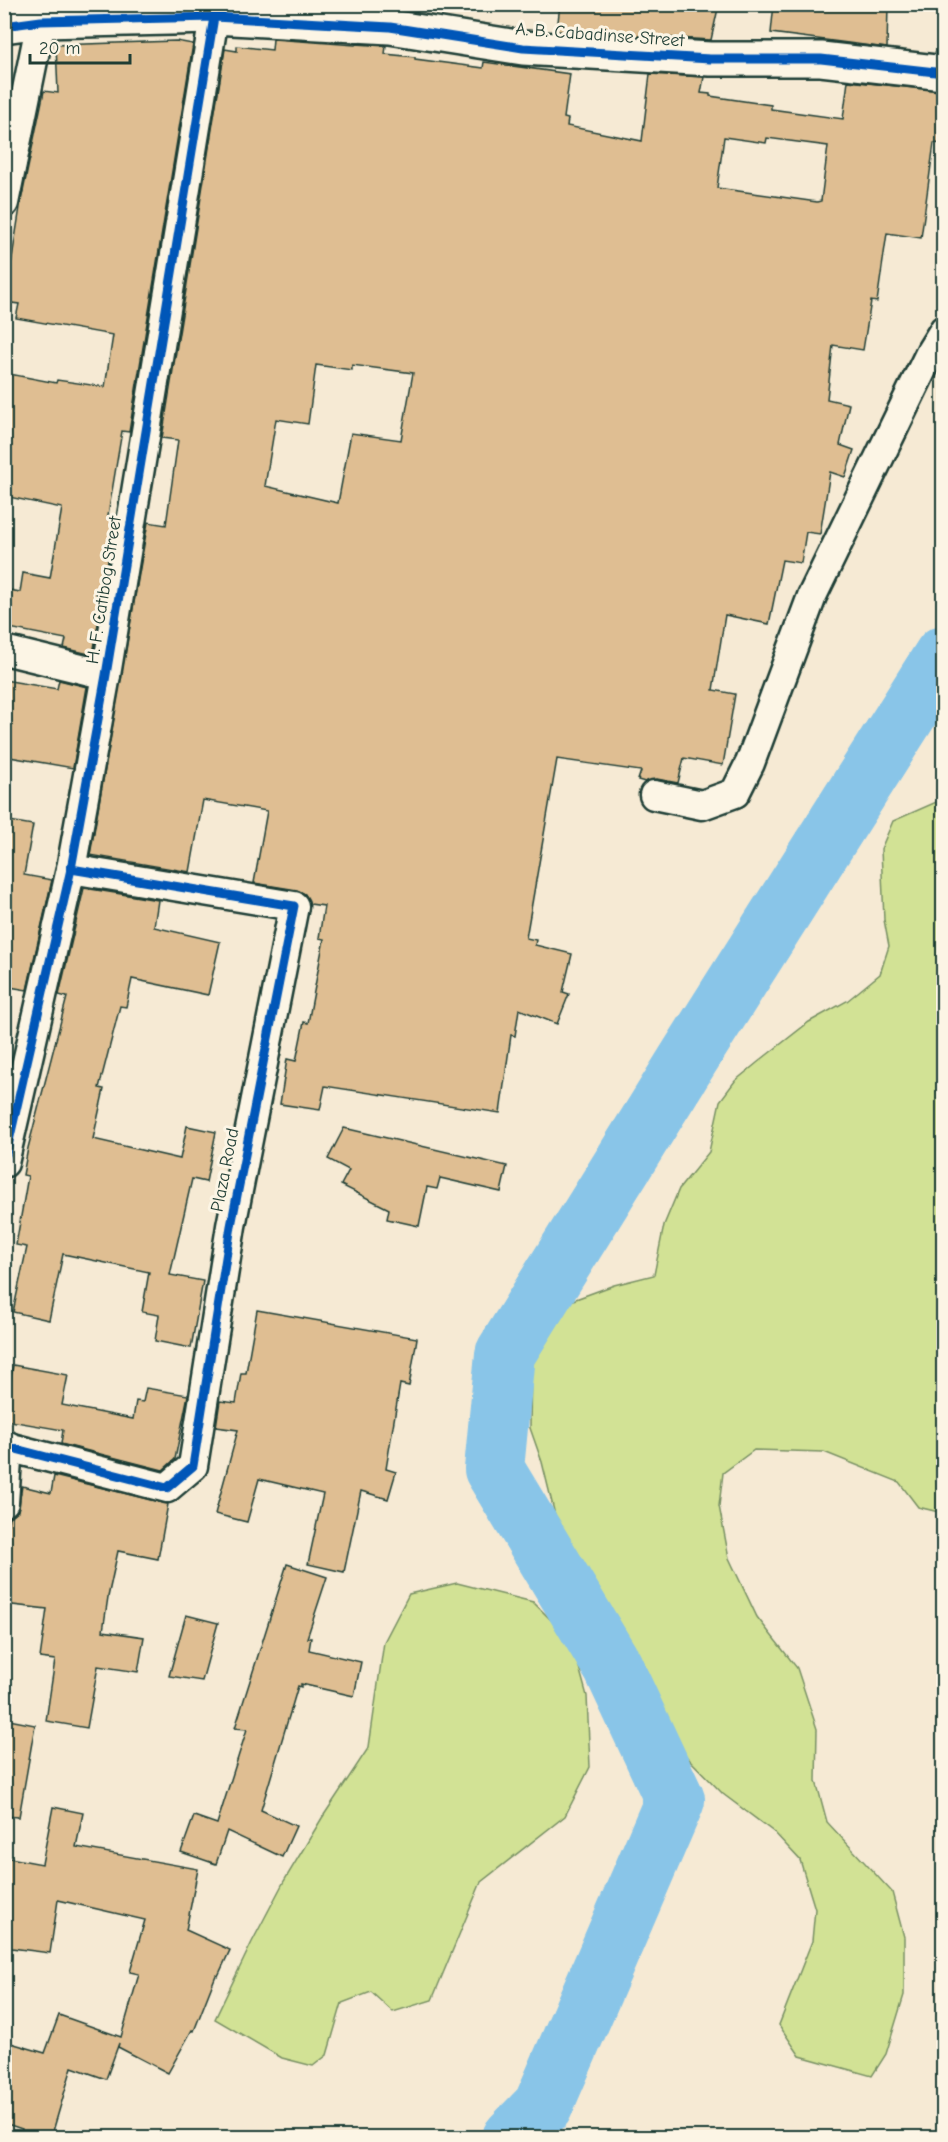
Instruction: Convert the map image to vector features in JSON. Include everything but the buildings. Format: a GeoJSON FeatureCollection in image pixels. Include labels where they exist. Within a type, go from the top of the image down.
{"type":"FeatureCollection","features":[{"type":"Feature","properties":{"kind":"street","name":"A. B. Cabadinse Street"},"geometry":{"type":"LineString","coordinates":[[4,26],[41,21],[214,17],[390,27],[523,48],[710,59],[821,59],[944,73]]}},
{"type":"Feature","properties":{"kind":"street","name":"H. F. Catibog Street"},"geometry":{"type":"LineString","coordinates":[[4,1163],[71,869],[106,675],[214,17]]}},
{"type":"Feature","properties":{"kind":"street"},"geometry":{"type":"LineString","coordinates":[[4,203],[41,21]]}},
{"type":"Feature","properties":{"kind":"street"},"geometry":{"type":"LineString","coordinates":[[654,795],[702,805],[735,793],[750,763],[812,596],[926,361],[944,330]]}},
{"type":"Feature","properties":{"kind":"street"},"geometry":{"type":"LineString","coordinates":[[4,650],[106,675]]}},
{"type":"Feature","properties":{"kind":"street","name":"Plaza Road"},"geometry":{"type":"LineString","coordinates":[[6,1446],[167,1488],[193,1466],[231,1226],[294,906],[71,869]]}},
{"type":"Feature","properties":{"kind":"street"},"geometry":{"type":"LineString","coordinates":[[4,1502],[6,1446]]}},
{"type":"Feature","properties":{"kind":"green space"},"geometry":{"type":"Polygon","coordinates":[[[943,800],[943,1513],[918,1507],[899,1482],[824,1452],[754,1450],[723,1473],[719,1506],[729,1558],[757,1617],[797,1668],[817,1729],[816,1781],[827,1822],[892,1892],[904,1937],[904,1995],[886,2054],[872,2076],[800,2056],[779,2025],[812,1941],[815,1909],[800,1860],[775,1833],[723,1794],[685,1755],[656,1694],[576,1565],[556,1519],[542,1462],[530,1428],[531,1363],[540,1336],[565,1303],[614,1285],[654,1275],[664,1225],[679,1189],[709,1152],[720,1101],[735,1081],[809,1022],[847,1001],[880,974],[889,946],[884,920],[881,849],[893,821],[943,800]]]}},
{"type":"Feature","properties":{"kind":"green space"},"geometry":{"type":"Polygon","coordinates":[[[457,1583],[533,1602],[562,1631],[579,1667],[587,1696],[590,1767],[565,1816],[481,1882],[432,2000],[393,2012],[371,1992],[342,2003],[327,2055],[313,2066],[282,2058],[215,2019],[284,1881],[369,1747],[384,1642],[409,1594],[457,1583]]]}},
{"type":"Feature","properties":{"kind":"waterway"},"geometry":{"type":"LineString","coordinates":[[512,2138],[543,2106],[675,1800],[613,1667],[494,1469],[505,1354],[944,655]]}},
{"type":"Feature","properties":{"kind":"cycle path"},"geometry":{"type":"LineString","coordinates":[[4,26],[41,21],[214,17],[390,27],[523,48],[710,59],[821,59],[944,73]]}},
{"type":"Feature","properties":{"kind":"cycle path"},"geometry":{"type":"LineString","coordinates":[[4,1163],[71,869],[106,675],[214,17]]}},
{"type":"Feature","properties":{"kind":"cycle path"},"geometry":{"type":"LineString","coordinates":[[4,1446],[167,1488],[193,1466],[231,1226],[294,906],[71,869]]}}]}
